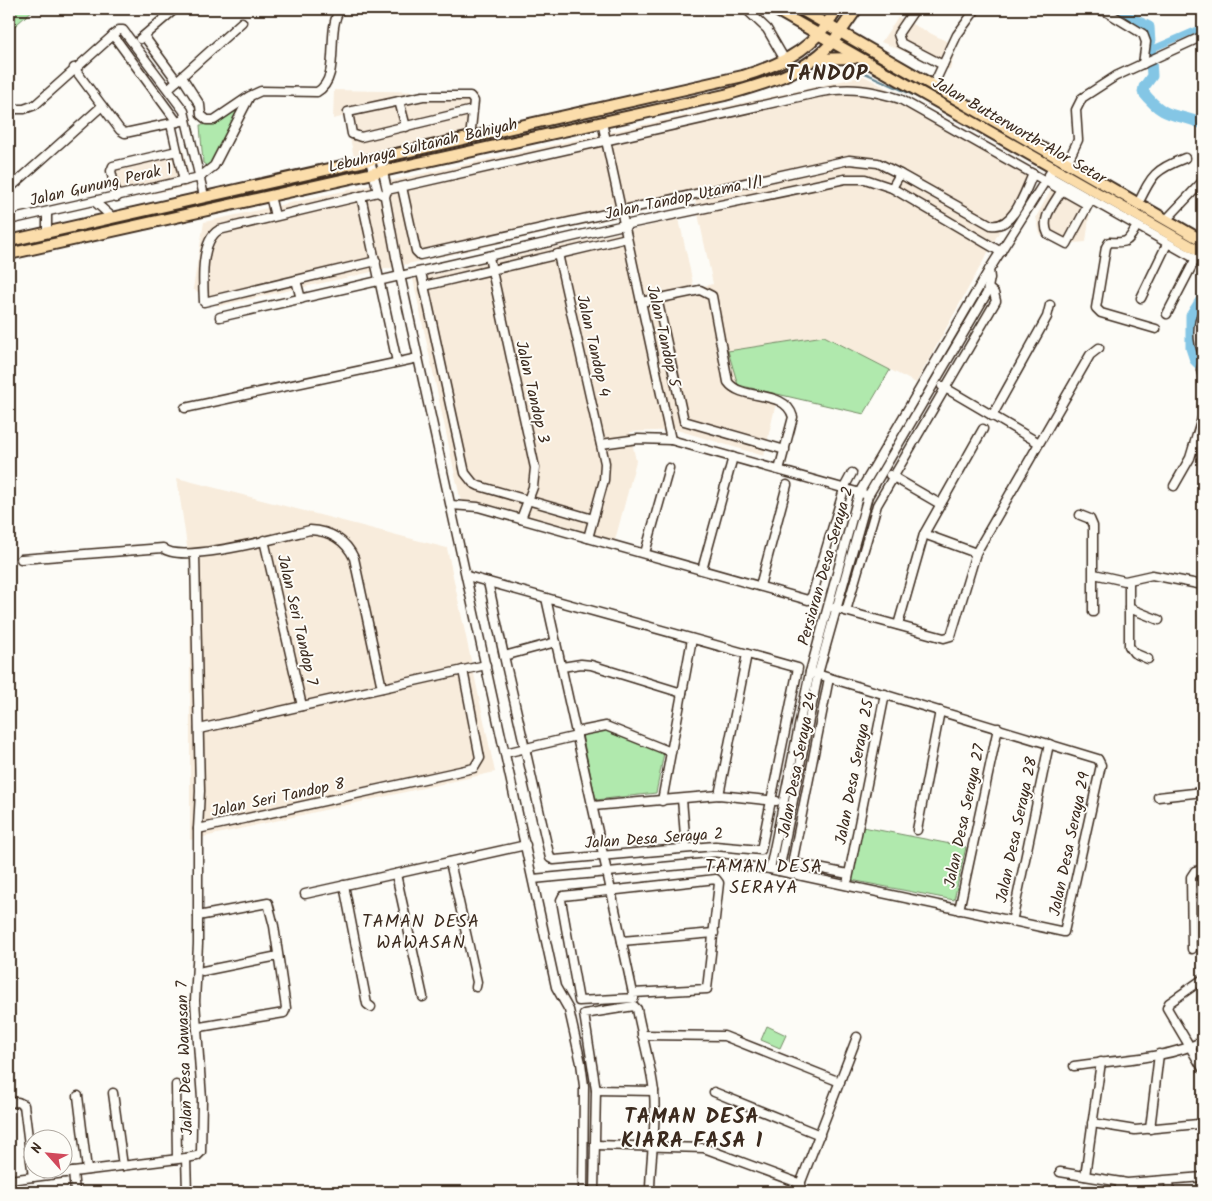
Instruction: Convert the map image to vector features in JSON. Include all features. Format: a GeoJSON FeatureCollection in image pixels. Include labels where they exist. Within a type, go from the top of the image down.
{"type":"FeatureCollection","features":[{"type":"Feature","properties":{"kind":"highway"},"geometry":{"type":"LineString","coordinates":[[827,24],[837,9]]}},
{"type":"Feature","properties":{"kind":"highway"},"geometry":{"type":"LineString","coordinates":[[840,32],[856,9]]}},
{"type":"Feature","properties":{"kind":"main road","name":"Jalan Butterworth-Alor Setar"},"geometry":{"type":"LineString","coordinates":[[774,9],[1049,175],[1199,256]]}},
{"type":"Feature","properties":{"kind":"main road","name":"Jalan Butterworth-Alor Setar"},"geometry":{"type":"LineString","coordinates":[[800,9],[1203,241]]}},
{"type":"Feature","properties":{"kind":"main road"},"geometry":{"type":"LineString","coordinates":[[799,51],[805,36],[800,24]]}},
{"type":"Feature","properties":{"kind":"main road","name":"Lebuhraya Sultanah Bahiyah"},"geometry":{"type":"LineString","coordinates":[[9,241],[743,76],[785,60],[819,35],[827,24]]}},
{"type":"Feature","properties":{"kind":"main road","name":"Lebuhraya Sultanah Bahiyah"},"geometry":{"type":"LineString","coordinates":[[9,254],[270,196],[379,182],[398,167],[764,84],[792,73],[813,59],[833,43],[840,32]]}},
{"type":"Feature","properties":{"kind":"main road"},"geometry":{"type":"LineString","coordinates":[[813,59],[842,57],[859,59]]}},
{"type":"Feature","properties":{"kind":"main road"},"geometry":{"type":"LineString","coordinates":[[85,223],[88,236]]}},
{"type":"Feature","properties":{"kind":"main road"},"geometry":{"type":"LineString","coordinates":[[70,227],[73,240]]}},
{"type":"Feature","properties":{"kind":"street"},"geometry":{"type":"LineString","coordinates":[[135,43],[175,9]]}},
{"type":"Feature","properties":{"kind":"street"},"geometry":{"type":"LineString","coordinates":[[144,36],[200,105],[204,119],[214,120],[250,96],[261,91],[317,92],[322,89],[330,71],[333,22],[340,9]]}},
{"type":"Feature","properties":{"kind":"street"},"geometry":{"type":"LineString","coordinates":[[746,9],[767,29],[785,60]]}},
{"type":"Feature","properties":{"kind":"street"},"geometry":{"type":"LineString","coordinates":[[915,9],[898,34],[898,38],[901,43],[943,65]]}},
{"type":"Feature","properties":{"kind":"street"},"geometry":{"type":"LineString","coordinates":[[933,86],[957,35],[976,9]]}},
{"type":"Feature","properties":{"kind":"street"},"geometry":{"type":"LineString","coordinates":[[1076,9],[1094,9],[1106,12],[1143,34],[1146,42],[1146,63]]}},
{"type":"Feature","properties":{"kind":"street"},"geometry":{"type":"LineString","coordinates":[[169,88],[242,22]]}},
{"type":"Feature","properties":{"kind":"street"},"geometry":{"type":"LineString","coordinates":[[11,110],[24,109],[34,105],[113,34],[118,30],[123,30],[169,88],[184,111],[204,196]]}},
{"type":"Feature","properties":{"kind":"street"},"geometry":{"type":"LineString","coordinates":[[113,34],[174,123],[177,151],[184,181]]}},
{"type":"Feature","properties":{"kind":"street"},"geometry":{"type":"LineString","coordinates":[[1067,163],[1079,138],[1076,110],[1079,101],[1116,76],[1203,36]]}},
{"type":"Feature","properties":{"kind":"street"},"geometry":{"type":"LineString","coordinates":[[74,68],[120,130],[125,133],[186,120]]}},
{"type":"Feature","properties":{"kind":"street"},"geometry":{"type":"LineString","coordinates":[[379,182],[402,187],[821,92],[853,88],[869,90],[900,99],[1033,174],[1049,175],[1081,197],[1167,244],[1199,256],[1203,263]]}},
{"type":"Feature","properties":{"kind":"street"},"geometry":{"type":"LineString","coordinates":[[200,177],[214,166],[250,96]]}},
{"type":"Feature","properties":{"kind":"street"},"geometry":{"type":"LineString","coordinates":[[470,138],[473,110],[474,99],[470,96],[423,96],[348,112],[352,134],[361,137],[473,110]]}},
{"type":"Feature","properties":{"kind":"street"},"geometry":{"type":"LineString","coordinates":[[399,100],[406,126]]}},
{"type":"Feature","properties":{"kind":"street"},"geometry":{"type":"LineString","coordinates":[[11,110],[20,102]]}},
{"type":"Feature","properties":{"kind":"street"},"geometry":{"type":"LineString","coordinates":[[9,189],[102,106]]}},
{"type":"Feature","properties":{"kind":"street","name":"Jalan Tandop 5"},"geometry":{"type":"LineString","coordinates":[[602,122],[671,440]]}},
{"type":"Feature","properties":{"kind":"street"},"geometry":{"type":"LineString","coordinates":[[118,197],[112,171],[113,166],[177,151]]}},
{"type":"Feature","properties":{"kind":"street"},"geometry":{"type":"LineString","coordinates":[[1138,204],[1153,176],[1159,170],[1185,158]]}},
{"type":"Feature","properties":{"kind":"street"},"geometry":{"type":"LineString","coordinates":[[375,159],[556,987],[569,1010],[581,1062],[584,1086],[582,1192]]}},
{"type":"Feature","properties":{"kind":"street"},"geometry":{"type":"LineString","coordinates":[[402,187],[416,251],[420,255],[849,160],[878,163],[991,225],[999,226],[1008,221],[1033,174]]}},
{"type":"Feature","properties":{"kind":"street"},"geometry":{"type":"LineString","coordinates":[[892,188],[900,174]]}},
{"type":"Feature","properties":{"kind":"street"},"geometry":{"type":"LineString","coordinates":[[1049,175],[1062,190],[1081,197],[1088,205],[1067,244],[1051,236],[1046,231],[1045,220],[1062,190]]}},
{"type":"Feature","properties":{"kind":"street"},"geometry":{"type":"LineString","coordinates":[[990,274],[1001,252],[1049,175]]}},
{"type":"Feature","properties":{"kind":"street","name":"Jalan Gunung Perak 1"},"geometry":{"type":"LineString","coordinates":[[9,220],[118,197],[200,177]]}},
{"type":"Feature","properties":{"kind":"street","name":"Jalan Tandop Utama 1/1"},"geometry":{"type":"LineString","coordinates":[[220,317],[624,225],[836,180],[865,179],[892,188],[1001,252]]}},
{"type":"Feature","properties":{"kind":"street"},"geometry":{"type":"LineString","coordinates":[[376,261],[204,302],[204,264],[208,243],[213,233],[361,196],[379,182]]}},
{"type":"Feature","properties":{"kind":"street"},"geometry":{"type":"LineString","coordinates":[[1166,220],[1203,182]]}},
{"type":"Feature","properties":{"kind":"street"},"geometry":{"type":"LineString","coordinates":[[270,196],[275,216]]}},
{"type":"Feature","properties":{"kind":"street"},"geometry":{"type":"LineString","coordinates":[[361,196],[381,280],[397,362]]}},
{"type":"Feature","properties":{"kind":"street"},"geometry":{"type":"LineString","coordinates":[[95,202],[112,217]]}},
{"type":"Feature","properties":{"kind":"street"},"geometry":{"type":"LineString","coordinates":[[47,212],[47,232]]}},
{"type":"Feature","properties":{"kind":"street"},"geometry":{"type":"LineString","coordinates":[[1008,221],[1018,227]]}},
{"type":"Feature","properties":{"kind":"street"},"geometry":{"type":"LineString","coordinates":[[1137,226],[1128,241],[1123,244],[1110,242],[1106,247],[1096,308],[1099,313],[1156,329]]}},
{"type":"Feature","properties":{"kind":"street"},"geometry":{"type":"LineString","coordinates":[[424,286],[627,238]]}},
{"type":"Feature","properties":{"kind":"street"},"geometry":{"type":"LineString","coordinates":[[1141,298],[1167,244]]}},
{"type":"Feature","properties":{"kind":"street","name":"Jalan Tandop 4"},"geometry":{"type":"LineString","coordinates":[[558,254],[606,471],[588,538]]}},
{"type":"Feature","properties":{"kind":"street"},"geometry":{"type":"LineString","coordinates":[[1167,314],[1199,256]]}},
{"type":"Feature","properties":{"kind":"street","name":"Jalan Tandop 3"},"geometry":{"type":"LineString","coordinates":[[489,257],[535,468],[533,488],[521,518]]}},
{"type":"Feature","properties":{"kind":"street"},"geometry":{"type":"LineString","coordinates":[[421,272],[465,473],[473,483],[479,486],[593,519]]}},
{"type":"Feature","properties":{"kind":"street","name":"Persiaran Desa Seraya 2"},"geometry":{"type":"LineString","coordinates":[[770,868],[782,802],[859,493],[988,288],[990,274]]}},
{"type":"Feature","properties":{"kind":"street","name":"Persiaran Desa Seraya 2"},"geometry":{"type":"LineString","coordinates":[[779,871],[814,673],[868,496],[990,274]]}},
{"type":"Feature","properties":{"kind":"street"},"geometry":{"type":"LineString","coordinates":[[296,280],[301,299]]}},
{"type":"Feature","properties":{"kind":"street"},"geometry":{"type":"LineString","coordinates":[[846,611],[872,517],[892,477],[996,301],[994,293],[988,288]]}},
{"type":"Feature","properties":{"kind":"street"},"geometry":{"type":"LineString","coordinates":[[641,302],[700,290],[712,296],[728,382],[737,388],[784,402],[791,410],[793,417],[779,470]]}},
{"type":"Feature","properties":{"kind":"street"},"geometry":{"type":"LineString","coordinates":[[657,298],[682,418],[687,423],[785,450]]}},
{"type":"Feature","properties":{"kind":"street"},"geometry":{"type":"LineString","coordinates":[[992,416],[1041,330],[1050,305]]}},
{"type":"Feature","properties":{"kind":"street"},"geometry":{"type":"LineString","coordinates":[[1203,312],[1200,322],[1199,346],[1203,353]]}},
{"type":"Feature","properties":{"kind":"street"},"geometry":{"type":"LineString","coordinates":[[834,608],[944,638],[951,636],[976,553],[1090,355],[1099,348]]}},
{"type":"Feature","properties":{"kind":"street"},"geometry":{"type":"LineString","coordinates":[[184,408],[418,358]]}},
{"type":"Feature","properties":{"kind":"street"},"geometry":{"type":"LineString","coordinates":[[931,380],[1039,443]]}},
{"type":"Feature","properties":{"kind":"street"},"geometry":{"type":"LineString","coordinates":[[1174,486],[1190,458],[1203,415]]}},
{"type":"Feature","properties":{"kind":"street"},"geometry":{"type":"LineString","coordinates":[[668,421],[682,418]]}},
{"type":"Feature","properties":{"kind":"street"},"geometry":{"type":"LineString","coordinates":[[898,625],[924,534],[983,428]]}},
{"type":"Feature","properties":{"kind":"street"},"geometry":{"type":"LineString","coordinates":[[601,444],[638,439],[671,440],[868,496]]}},
{"type":"Feature","properties":{"kind":"street"},"geometry":{"type":"LineString","coordinates":[[702,570],[733,457]]}},
{"type":"Feature","properties":{"kind":"street"},"geometry":{"type":"LineString","coordinates":[[645,554],[669,468]]}},
{"type":"Feature","properties":{"kind":"street"},"geometry":{"type":"LineString","coordinates":[[883,471],[940,504]]}},
{"type":"Feature","properties":{"kind":"street"},"geometry":{"type":"LineString","coordinates":[[451,505],[478,507],[521,518],[808,600],[811,599],[844,489],[852,473]]}},
{"type":"Feature","properties":{"kind":"street"},"geometry":{"type":"LineString","coordinates":[[760,586],[788,485]]}},
{"type":"Feature","properties":{"kind":"street"},"geometry":{"type":"LineString","coordinates":[[1080,515],[1092,522],[1094,574],[1092,612]]}},
{"type":"Feature","properties":{"kind":"street"},"geometry":{"type":"LineString","coordinates":[[21,559],[163,548],[166,551],[195,554],[319,531],[345,542],[354,558],[382,688]]}},
{"type":"Feature","properties":{"kind":"street"},"geometry":{"type":"LineString","coordinates":[[924,534],[976,553]]}},
{"type":"Feature","properties":{"kind":"street","name":"Jalan Seri Tandop 7"},"geometry":{"type":"LineString","coordinates":[[264,540],[302,706]]}},
{"type":"Feature","properties":{"kind":"street","name":"Jalan Seri Tandop 8"},"geometry":{"type":"LineString","coordinates":[[195,554],[200,790],[198,829],[474,768],[480,758],[463,670]]}},
{"type":"Feature","properties":{"kind":"street"},"geometry":{"type":"LineString","coordinates":[[1094,574],[1129,581],[1152,575],[1203,584]]}},
{"type":"Feature","properties":{"kind":"street"},"geometry":{"type":"LineString","coordinates":[[467,576],[798,668],[772,800]]}},
{"type":"Feature","properties":{"kind":"street"},"geometry":{"type":"LineString","coordinates":[[1129,581],[1129,646],[1134,653],[1148,659]]}},
{"type":"Feature","properties":{"kind":"street"},"geometry":{"type":"LineString","coordinates":[[488,582],[523,749]]}},
{"type":"Feature","properties":{"kind":"street"},"geometry":{"type":"LineString","coordinates":[[546,598],[593,806],[604,856],[607,872],[611,889],[634,998],[582,1002],[578,999],[562,897],[611,889],[717,880],[719,883],[708,986],[705,990],[633,993]]}},
{"type":"Feature","properties":{"kind":"street"},"geometry":{"type":"LineString","coordinates":[[1129,608],[1159,620]]}},
{"type":"Feature","properties":{"kind":"street"},"geometry":{"type":"LineString","coordinates":[[662,801],[692,639]]}},
{"type":"Feature","properties":{"kind":"street"},"geometry":{"type":"LineString","coordinates":[[504,656],[556,642]]}},
{"type":"Feature","properties":{"kind":"street"},"geometry":{"type":"LineString","coordinates":[[719,795],[747,654]]}},
{"type":"Feature","properties":{"kind":"street"},"geometry":{"type":"LineString","coordinates":[[562,667],[581,664],[590,665],[682,693]]}},
{"type":"Feature","properties":{"kind":"street"},"geometry":{"type":"LineString","coordinates":[[198,728],[486,665]]}},
{"type":"Feature","properties":{"kind":"street"},"geometry":{"type":"LineString","coordinates":[[814,673],[1049,744]]}},
{"type":"Feature","properties":{"kind":"street","name":"Jalan Desa Seraya 24"},"geometry":{"type":"LineString","coordinates":[[830,678],[794,859],[798,864],[848,874]]}},
{"type":"Feature","properties":{"kind":"street","name":"Jalan Desa Seraya 25"},"geometry":{"type":"LineString","coordinates":[[846,886],[885,694]]}},
{"type":"Feature","properties":{"kind":"street"},"geometry":{"type":"LineString","coordinates":[[917,830],[940,711]]}},
{"type":"Feature","properties":{"kind":"street"},"geometry":{"type":"LineString","coordinates":[[505,753],[606,726],[671,752]]}},
{"type":"Feature","properties":{"kind":"street","name":"Jalan Desa Seraya 27"},"geometry":{"type":"LineString","coordinates":[[959,910],[998,728]]}},
{"type":"Feature","properties":{"kind":"street","name":"Jalan Desa Seraya 29"},"geometry":{"type":"LineString","coordinates":[[1012,922],[1061,933],[1066,930],[1100,765],[1098,759],[1049,744]]}},
{"type":"Feature","properties":{"kind":"street","name":"Jalan Desa Seraya 28"},"geometry":{"type":"LineString","coordinates":[[1012,922],[1049,744]]}},
{"type":"Feature","properties":{"kind":"street","name":"Jalan Desa Seraya 2"},"geometry":{"type":"LineString","coordinates":[[523,749],[550,858],[554,860],[725,846],[761,850],[772,800]]}},
{"type":"Feature","properties":{"kind":"street"},"geometry":{"type":"LineString","coordinates":[[1158,797],[1203,792]]}},
{"type":"Feature","properties":{"kind":"street"},"geometry":{"type":"LineString","coordinates":[[593,806],[719,795],[782,802]]}},
{"type":"Feature","properties":{"kind":"street"},"geometry":{"type":"LineString","coordinates":[[682,799],[686,848]]}},
{"type":"Feature","properties":{"kind":"street"},"geometry":{"type":"LineString","coordinates":[[198,829],[198,916],[268,903],[286,1008],[284,1013],[200,1027]]}},
{"type":"Feature","properties":{"kind":"street"},"geometry":{"type":"LineString","coordinates":[[305,894],[526,845]]}},
{"type":"Feature","properties":{"kind":"street"},"geometry":{"type":"LineString","coordinates":[[450,862],[477,982],[476,987]]}},
{"type":"Feature","properties":{"kind":"street"},"geometry":{"type":"LineString","coordinates":[[533,879],[715,862],[770,868],[1012,922]]}},
{"type":"Feature","properties":{"kind":"street"},"geometry":{"type":"LineString","coordinates":[[1192,949],[1191,877],[1195,871],[1203,870]]}},
{"type":"Feature","properties":{"kind":"street"},"geometry":{"type":"LineString","coordinates":[[396,874],[423,997]]}},
{"type":"Feature","properties":{"kind":"street"},"geometry":{"type":"LineString","coordinates":[[344,885],[367,1004],[371,1007]]}},
{"type":"Feature","properties":{"kind":"street","name":"Jalan Desa Wawasan 7"},"geometry":{"type":"LineString","coordinates":[[186,1158],[199,1155],[202,1149],[202,1099],[195,1029],[198,916]]}},
{"type":"Feature","properties":{"kind":"street"},"geometry":{"type":"LineString","coordinates":[[622,941],[714,933]]}},
{"type":"Feature","properties":{"kind":"street"},"geometry":{"type":"LineString","coordinates":[[203,971],[278,956]]}},
{"type":"Feature","properties":{"kind":"street"},"geometry":{"type":"LineString","coordinates":[[1203,979],[1169,1003],[1167,1008],[1203,1070]]}},
{"type":"Feature","properties":{"kind":"street"},"geometry":{"type":"LineString","coordinates":[[594,1192],[596,1090],[584,1014],[634,1006],[637,1009],[654,1091],[654,1145],[650,1154],[650,1192]]}},
{"type":"Feature","properties":{"kind":"street"},"geometry":{"type":"LineString","coordinates":[[642,1035],[724,1036],[840,1082]]}},
{"type":"Feature","properties":{"kind":"street"},"geometry":{"type":"LineString","coordinates":[[797,1192],[857,1037]]}},
{"type":"Feature","properties":{"kind":"street"},"geometry":{"type":"LineString","coordinates":[[1074,1066],[1159,1054],[1190,1047],[1203,1041]]}},
{"type":"Feature","properties":{"kind":"street"},"geometry":{"type":"LineString","coordinates":[[1150,1129],[1159,1054]]}},
{"type":"Feature","properties":{"kind":"street"},"geometry":{"type":"LineString","coordinates":[[1085,1176],[1101,1062]]}},
{"type":"Feature","properties":{"kind":"street"},"geometry":{"type":"LineString","coordinates":[[176,1086],[177,1159]]}},
{"type":"Feature","properties":{"kind":"street"},"geometry":{"type":"LineString","coordinates":[[596,1090],[654,1091]]}},
{"type":"Feature","properties":{"kind":"street"},"geometry":{"type":"LineString","coordinates":[[714,1092],[820,1135]]}},
{"type":"Feature","properties":{"kind":"street"},"geometry":{"type":"LineString","coordinates":[[114,1093],[123,1166]]}},
{"type":"Feature","properties":{"kind":"street"},"geometry":{"type":"LineString","coordinates":[[78,1096],[86,1170]]}},
{"type":"Feature","properties":{"kind":"street"},"geometry":{"type":"LineString","coordinates":[[9,1103],[18,1102],[24,1105],[27,1128]]}},
{"type":"Feature","properties":{"kind":"street"},"geometry":{"type":"LineString","coordinates":[[1092,1122],[1122,1128],[1150,1129],[1198,1124]]}},
{"type":"Feature","properties":{"kind":"street"},"geometry":{"type":"LineString","coordinates":[[595,1145],[654,1145],[704,1148],[801,1184]]}},
{"type":"Feature","properties":{"kind":"street"},"geometry":{"type":"LineString","coordinates":[[75,1192],[73,1172],[186,1158],[187,1192]]}},
{"type":"Feature","properties":{"kind":"street"},"geometry":{"type":"LineString","coordinates":[[1060,1172],[1121,1182],[1169,1181],[1203,1177]]}},
{"type":"Feature","properties":{"kind":"street"},"geometry":{"type":"LineString","coordinates":[[9,1180],[25,1178]]}},
{"type":"Feature","properties":{"kind":"street"},"geometry":{"type":"LineString","coordinates":[[1169,1181],[1170,1192]]}},
{"type":"Feature","properties":{"kind":"street"},"geometry":{"type":"LineString","coordinates":[[1119,1192],[1121,1182]]}},
{"type":"Feature","properties":{"kind":"shaded area"},"geometry":{"type":"Polygon","coordinates":[[[898,17],[956,46],[950,70],[881,42],[898,17]]]}},
{"type":"Feature","properties":{"kind":"shaded area"},"geometry":{"type":"Polygon","coordinates":[[[864,76],[1034,169],[916,383],[824,336],[729,351],[739,385],[778,394],[764,456],[677,430],[630,432],[636,461],[613,548],[462,507],[413,279],[679,219],[694,288],[713,284],[695,200],[219,306],[193,289],[204,222],[864,76]]]}},
{"type":"Feature","properties":{"kind":"shaded area"},"geometry":{"type":"Polygon","coordinates":[[[334,90],[478,93],[478,131],[354,158],[346,116],[333,119],[334,90]]]}},
{"type":"Feature","properties":{"kind":"shaded area"},"geometry":{"type":"Polygon","coordinates":[[[183,147],[191,186],[116,201],[108,162],[183,147]]]}},
{"type":"Feature","properties":{"kind":"shaded area"},"geometry":{"type":"Polygon","coordinates":[[[1055,183],[1091,202],[1086,242],[1060,244],[1040,234],[1036,217],[1055,183]]]}},
{"type":"Feature","properties":{"kind":"shaded area"},"geometry":{"type":"Polygon","coordinates":[[[177,478],[447,548],[495,772],[190,840],[190,566],[177,478]]]}},
{"type":"Feature","properties":{"kind":"green space"},"geometry":{"type":"Polygon","coordinates":[[[9,9],[34,9],[9,31],[9,9]]]}},
{"type":"Feature","properties":{"kind":"green space"},"geometry":{"type":"Polygon","coordinates":[[[240,107],[213,164],[207,166],[203,163],[200,125],[215,124],[240,107]]]}},
{"type":"Feature","properties":{"kind":"green space"},"geometry":{"type":"Polygon","coordinates":[[[824,336],[890,370],[864,414],[738,385],[728,351],[824,336]]]}},
{"type":"Feature","properties":{"kind":"green space"},"geometry":{"type":"Polygon","coordinates":[[[607,729],[665,748],[656,793],[596,800],[582,734],[607,729]]]}},
{"type":"Feature","properties":{"kind":"green space"},"geometry":{"type":"Polygon","coordinates":[[[863,827],[966,847],[954,900],[851,880],[863,827]]]}},
{"type":"Feature","properties":{"kind":"green space"},"geometry":{"type":"Polygon","coordinates":[[[767,1026],[786,1035],[780,1048],[761,1040],[767,1026]]]}},
{"type":"Feature","properties":{"kind":"waterway"},"geometry":{"type":"LineString","coordinates":[[1112,9],[1149,27],[1152,76],[1144,87],[1143,92],[1158,108],[1165,112],[1203,124]]}},
{"type":"Feature","properties":{"kind":"waterway"},"geometry":{"type":"LineString","coordinates":[[1152,49],[1203,27]]}},
{"type":"Feature","properties":{"kind":"waterway"},"geometry":{"type":"LineString","coordinates":[[852,67],[926,101]]}},
{"type":"Feature","properties":{"kind":"waterway"},"geometry":{"type":"LineString","coordinates":[[1203,297],[1191,316],[1191,348],[1195,360],[1203,368]]}},
{"type":"Feature","properties":{"kind":"district","name":"TANDOP"},"geometry":{"type":"Point","coordinates":[827,74]}},
{"type":"Feature","properties":{"kind":"district","name":"TAMAN DESA SERAYA"},"geometry":{"type":"Point","coordinates":[764,878]}},
{"type":"Feature","properties":{"kind":"district","name":"TAMAN DESA WAWASAN"},"geometry":{"type":"Point","coordinates":[421,932]}},
{"type":"Feature","properties":{"kind":"district","name":"TAMAN DESA KIARA FASA 1"},"geometry":{"type":"Point","coordinates":[692,1129]}}]}
